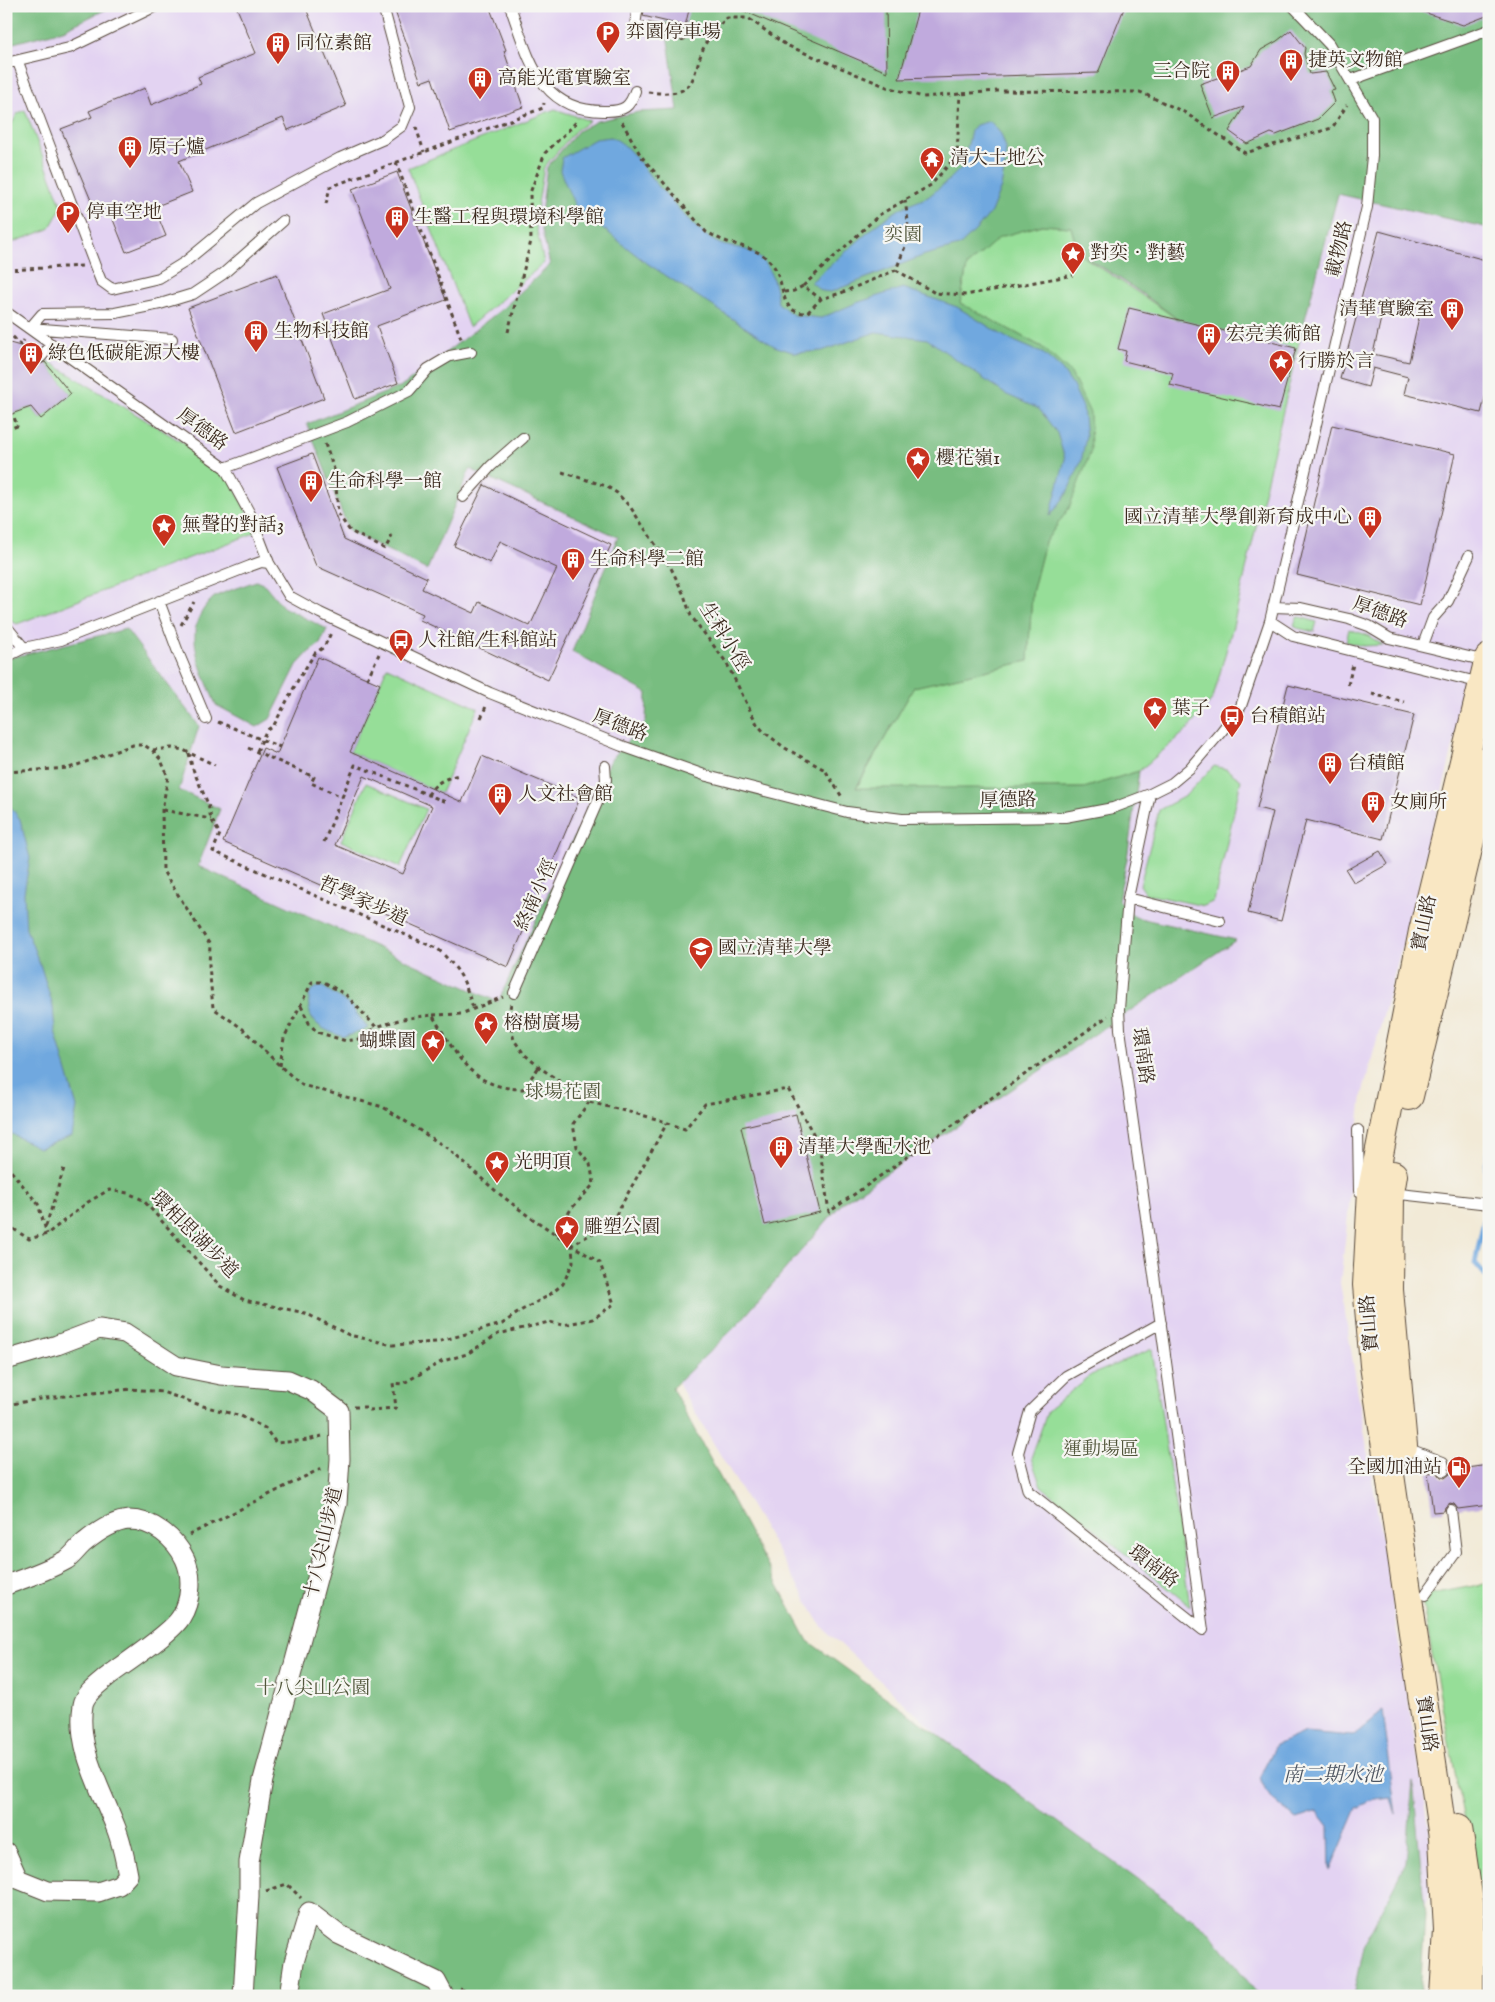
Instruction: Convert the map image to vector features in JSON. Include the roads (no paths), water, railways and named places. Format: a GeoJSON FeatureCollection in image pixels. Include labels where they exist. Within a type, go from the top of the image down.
{"type":"FeatureCollection","features":[{"type":"Feature","properties":{"kind":"street","name":"寶山路"},"geometry":{"type":"LineString","coordinates":[[1444,1996],[1448,1930],[1443,1838],[1374,1365],[1368,1294],[1381,1192],[1423,931],[1487,670]]}},
{"type":"Feature","properties":{"kind":"street","name":"寶山路"},"geometry":{"type":"LineString","coordinates":[[1470,1996],[1469,1902],[1404,1447],[1381,1192],[1405,1112],[1489,761]]}},
{"type":"Feature","properties":{"kind":"street","name":"十八尖山步道"},"geometry":{"type":"LineString","coordinates":[[6,1360],[99,1329],[125,1333],[176,1366],[221,1375],[288,1380],[312,1390],[339,1411],[340,1460],[336,1504],[263,1780],[249,1862],[249,1896],[243,1996]]}},
{"type":"Feature","properties":{"kind":"street"},"geometry":{"type":"LineString","coordinates":[[6,1584],[67,1559],[85,1542],[106,1527],[128,1520],[145,1523],[154,1527],[175,1542],[185,1559],[190,1574],[189,1593],[181,1618],[165,1633],[99,1684],[83,1702],[82,1738],[103,1799],[116,1828],[128,1875],[118,1885],[98,1892],[48,1891],[18,1879],[6,1852]]}},
{"type":"Feature","properties":{"kind":"street"},"geometry":{"type":"LineString","coordinates":[[289,1996],[294,1962],[309,1912],[338,1934],[436,1981],[444,1996]]}},
{"type":"Feature","properties":{"kind":"lane"},"geometry":{"type":"LineString","coordinates":[[6,63],[18,62],[69,48],[156,6]]}},
{"type":"Feature","properties":{"kind":"lane"},"geometry":{"type":"LineString","coordinates":[[18,62],[101,281],[112,289],[159,278],[185,262],[256,203],[340,158],[384,139],[402,126],[410,108],[383,6]]}},
{"type":"Feature","properties":{"kind":"lane"},"geometry":{"type":"LineString","coordinates":[[510,6],[534,71],[542,84],[550,91],[573,106],[599,111],[622,110],[631,102],[635,91]]}},
{"type":"Feature","properties":{"kind":"lane"},"geometry":{"type":"LineString","coordinates":[[638,6],[635,25],[682,34]]}},
{"type":"Feature","properties":{"kind":"lane","name":"載物路"},"geometry":{"type":"LineString","coordinates":[[1273,607],[1368,207],[1372,156],[1372,118],[1329,44],[1293,6]]}},
{"type":"Feature","properties":{"kind":"lane"},"geometry":{"type":"LineString","coordinates":[[1351,80],[1489,30]]}},
{"type":"Feature","properties":{"kind":"lane"},"geometry":{"type":"LineString","coordinates":[[30,328],[42,314],[115,313],[160,304],[193,294],[223,274],[282,221]]}},
{"type":"Feature","properties":{"kind":"lane","name":"厚德路"},"geometry":{"type":"LineString","coordinates":[[6,312],[225,468],[250,514],[269,563],[289,596],[320,613],[490,693],[622,746],[707,776],[847,812],[902,819],[1065,817],[1112,808],[1150,794],[1172,783],[1190,768],[1241,706],[1273,607],[1301,608],[1349,619],[1369,626],[1389,638],[1423,645],[1487,670]]}},
{"type":"Feature","properties":{"kind":"lane"},"geometry":{"type":"LineString","coordinates":[[30,328],[172,339]]}},
{"type":"Feature","properties":{"kind":"lane"},"geometry":{"type":"LineString","coordinates":[[41,357],[52,344]]}},
{"type":"Feature","properties":{"kind":"lane"},"geometry":{"type":"LineString","coordinates":[[225,468],[346,422],[409,391],[428,369],[450,356],[469,353]]}},
{"type":"Feature","properties":{"kind":"lane"},"geometry":{"type":"LineString","coordinates":[[463,497],[491,466],[522,438]]}},
{"type":"Feature","properties":{"kind":"lane"},"geometry":{"type":"LineString","coordinates":[[1423,645],[1433,618],[1448,601],[1469,556]]}},
{"type":"Feature","properties":{"kind":"lane"},"geometry":{"type":"LineString","coordinates":[[6,657],[24,648],[61,640],[261,562],[269,563]]}},
{"type":"Feature","properties":{"kind":"lane"},"geometry":{"type":"LineString","coordinates":[[159,601],[206,719]]}},
{"type":"Feature","properties":{"kind":"lane"},"geometry":{"type":"LineString","coordinates":[[1270,621],[1293,636],[1487,670]]}},
{"type":"Feature","properties":{"kind":"lane"},"geometry":{"type":"LineString","coordinates":[[6,626],[24,648]]}},
{"type":"Feature","properties":{"kind":"lane","name":"終南小徑"},"geometry":{"type":"LineString","coordinates":[[514,993],[606,780],[605,766]]}},
{"type":"Feature","properties":{"kind":"lane","name":"環南路"},"geometry":{"type":"LineString","coordinates":[[1150,794],[1128,898],[1118,1009],[1199,1600],[1203,1630],[1028,1491],[1018,1453],[1030,1411],[1066,1376],[1161,1323]]}},
{"type":"Feature","properties":{"kind":"lane"},"geometry":{"type":"LineString","coordinates":[[1128,898],[1220,921]]}},
{"type":"Feature","properties":{"kind":"lane"},"geometry":{"type":"LineString","coordinates":[[1358,1130],[1359,1191],[1483,1204]]}},
{"type":"Feature","properties":{"kind":"lane"},"geometry":{"type":"LineString","coordinates":[[1404,1447],[1443,1462],[1444,1471]]}},
{"type":"Feature","properties":{"kind":"lane"},"geometry":{"type":"LineString","coordinates":[[1425,1595],[1456,1552],[1451,1510]]}},
{"type":"Feature","properties":{"kind":"water"},"geometry":{"type":"Polygon","coordinates":[[[990,121],[1001,134],[1006,148],[1001,187],[991,212],[959,246],[925,255],[831,292],[822,291],[811,282],[880,222],[901,208],[928,197],[948,181],[963,166],[971,131],[976,125],[990,121]]]}},
{"type":"Feature","properties":{"kind":"water"},"geometry":{"type":"Polygon","coordinates":[[[611,137],[631,152],[660,188],[702,233],[718,243],[744,249],[759,258],[773,278],[778,303],[793,315],[821,318],[856,303],[903,288],[957,307],[1007,338],[1044,354],[1062,370],[1073,386],[1083,407],[1086,437],[1081,462],[1066,495],[1050,516],[1065,459],[1057,433],[1039,409],[1005,394],[927,339],[876,332],[822,351],[795,353],[774,346],[645,262],[575,206],[560,171],[562,158],[595,139],[611,137]]]}},
{"type":"Feature","properties":{"kind":"water"},"geometry":{"type":"Polygon","coordinates":[[[6,801],[20,819],[30,858],[24,893],[26,929],[41,967],[53,1006],[55,1031],[77,1107],[72,1136],[39,1148],[6,1131],[6,801]]]}},
{"type":"Feature","properties":{"kind":"water"},"geometry":{"type":"Polygon","coordinates":[[[322,986],[350,1005],[368,1028],[344,1037],[318,1025],[310,1014],[309,998],[313,990],[322,986]]]}},
{"type":"Feature","properties":{"kind":"water","name":"南二期水池"},"geometry":{"type":"Polygon","coordinates":[[[1383,1711],[1396,1815],[1391,1797],[1375,1799],[1357,1808],[1330,1871],[1329,1826],[1318,1812],[1296,1819],[1270,1797],[1259,1778],[1276,1745],[1305,1732],[1353,1736],[1383,1711]]]}},
{"type":"Feature","properties":{"kind":"waterway"},"geometry":{"type":"LineString","coordinates":[[1489,1152],[1486,1166],[1485,1215],[1475,1263],[1489,1279]]}},
{"type":"Feature","properties":{"kind":"waterway"},"geometry":{"type":"LineString","coordinates":[[1489,1346],[1487,1352],[1489,1356]]}},
{"type":"Feature","properties":{"kind":"place","name":"弈園停車場"},"geometry":{"type":"Point","coordinates":[608,54]}},
{"type":"Feature","properties":{"kind":"place","name":"同位素館"},"geometry":{"type":"Point","coordinates":[278,65]}},
{"type":"Feature","properties":{"kind":"place","name":"捷英文物館"},"geometry":{"type":"Point","coordinates":[1291,82]}},
{"type":"Feature","properties":{"kind":"place","name":"三合院"},"geometry":{"type":"Point","coordinates":[1228,93]}},
{"type":"Feature","properties":{"kind":"place","name":"高能光電實驗室"},"geometry":{"type":"Point","coordinates":[480,100]}},
{"type":"Feature","properties":{"kind":"place","name":"原子爐"},"geometry":{"type":"Point","coordinates":[130,169]}},
{"type":"Feature","properties":{"kind":"place","name":"清大土地公"},"geometry":{"type":"Point","coordinates":[932,180]}},
{"type":"Feature","properties":{"kind":"place","name":"停車空地"},"geometry":{"type":"Point","coordinates":[68,234]}},
{"type":"Feature","properties":{"kind":"place","name":"生醫工程與環境科學館"},"geometry":{"type":"Point","coordinates":[397,239]}},
{"type":"Feature","properties":{"kind":"place","name":"對奕‧對藝"},"geometry":{"type":"Point","coordinates":[1073,275]}},
{"type":"Feature","properties":{"kind":"place","name":"清華實驗室"},"geometry":{"type":"Point","coordinates":[1452,331]}},
{"type":"Feature","properties":{"kind":"place","name":"生物科技館"},"geometry":{"type":"Point","coordinates":[256,353]}},
{"type":"Feature","properties":{"kind":"place","name":"宏亮美術館"},"geometry":{"type":"Point","coordinates":[1209,356]}},
{"type":"Feature","properties":{"kind":"place","name":"綠色低碳能源大樓"},"geometry":{"type":"Point","coordinates":[31,375]}},
{"type":"Feature","properties":{"kind":"place","name":"行勝於言"},"geometry":{"type":"Point","coordinates":[1281,383]}},
{"type":"Feature","properties":{"kind":"place","name":"櫻花嶺1"},"geometry":{"type":"Point","coordinates":[918,480]}},
{"type":"Feature","properties":{"kind":"place","name":"生命科學一館"},"geometry":{"type":"Point","coordinates":[311,503]}},
{"type":"Feature","properties":{"kind":"place","name":"國立清華大學創新育成中心"},"geometry":{"type":"Point","coordinates":[1370,539]}},
{"type":"Feature","properties":{"kind":"place","name":"無聲的對話3"},"geometry":{"type":"Point","coordinates":[164,547]}},
{"type":"Feature","properties":{"kind":"place","name":"生命科學二館"},"geometry":{"type":"Point","coordinates":[573,581]}},
{"type":"Feature","properties":{"kind":"place","name":"人社館/生科館站"},"geometry":{"type":"Point","coordinates":[401,662]}},
{"type":"Feature","properties":{"kind":"place","name":"葉子"},"geometry":{"type":"Point","coordinates":[1155,730]}},
{"type":"Feature","properties":{"kind":"place","name":"台積館站"},"geometry":{"type":"Point","coordinates":[1232,738]}},
{"type":"Feature","properties":{"kind":"place","name":"台積館"},"geometry":{"type":"Point","coordinates":[1330,785]}},
{"type":"Feature","properties":{"kind":"place","name":"人文社會館"},"geometry":{"type":"Point","coordinates":[500,816]}},
{"type":"Feature","properties":{"kind":"place","name":"女廁所"},"geometry":{"type":"Point","coordinates":[1373,824]}},
{"type":"Feature","properties":{"kind":"place","name":"國立清華大學"},"geometry":{"type":"Point","coordinates":[701,970]}},
{"type":"Feature","properties":{"kind":"place","name":"榕樹廣場"},"geometry":{"type":"Point","coordinates":[486,1045]}},
{"type":"Feature","properties":{"kind":"place","name":"蝴蝶園"},"geometry":{"type":"Point","coordinates":[433,1063]}},
{"type":"Feature","properties":{"kind":"place","name":"清華大學配水池"},"geometry":{"type":"Point","coordinates":[781,1169]}},
{"type":"Feature","properties":{"kind":"place","name":"光明頂"},"geometry":{"type":"Point","coordinates":[497,1184]}},
{"type":"Feature","properties":{"kind":"place","name":"雕塑公園"},"geometry":{"type":"Point","coordinates":[567,1249]}},
{"type":"Feature","properties":{"kind":"place","name":"全國加油站"},"geometry":{"type":"Point","coordinates":[1459,1489]}},
{"type":"Feature","properties":{"kind":"park label","name":"奕園"},"geometry":{"type":"Point","coordinates":[903,236]}},
{"type":"Feature","properties":{"kind":"park label","name":"球場花園"},"geometry":{"type":"Point","coordinates":[563,1093]}},
{"type":"Feature","properties":{"kind":"park label","name":"運動場區"},"geometry":{"type":"Point","coordinates":[1101,1450]}},
{"type":"Feature","properties":{"kind":"park label","name":"十八尖山公園"},"geometry":{"type":"Point","coordinates":[313,1689]}}]}
